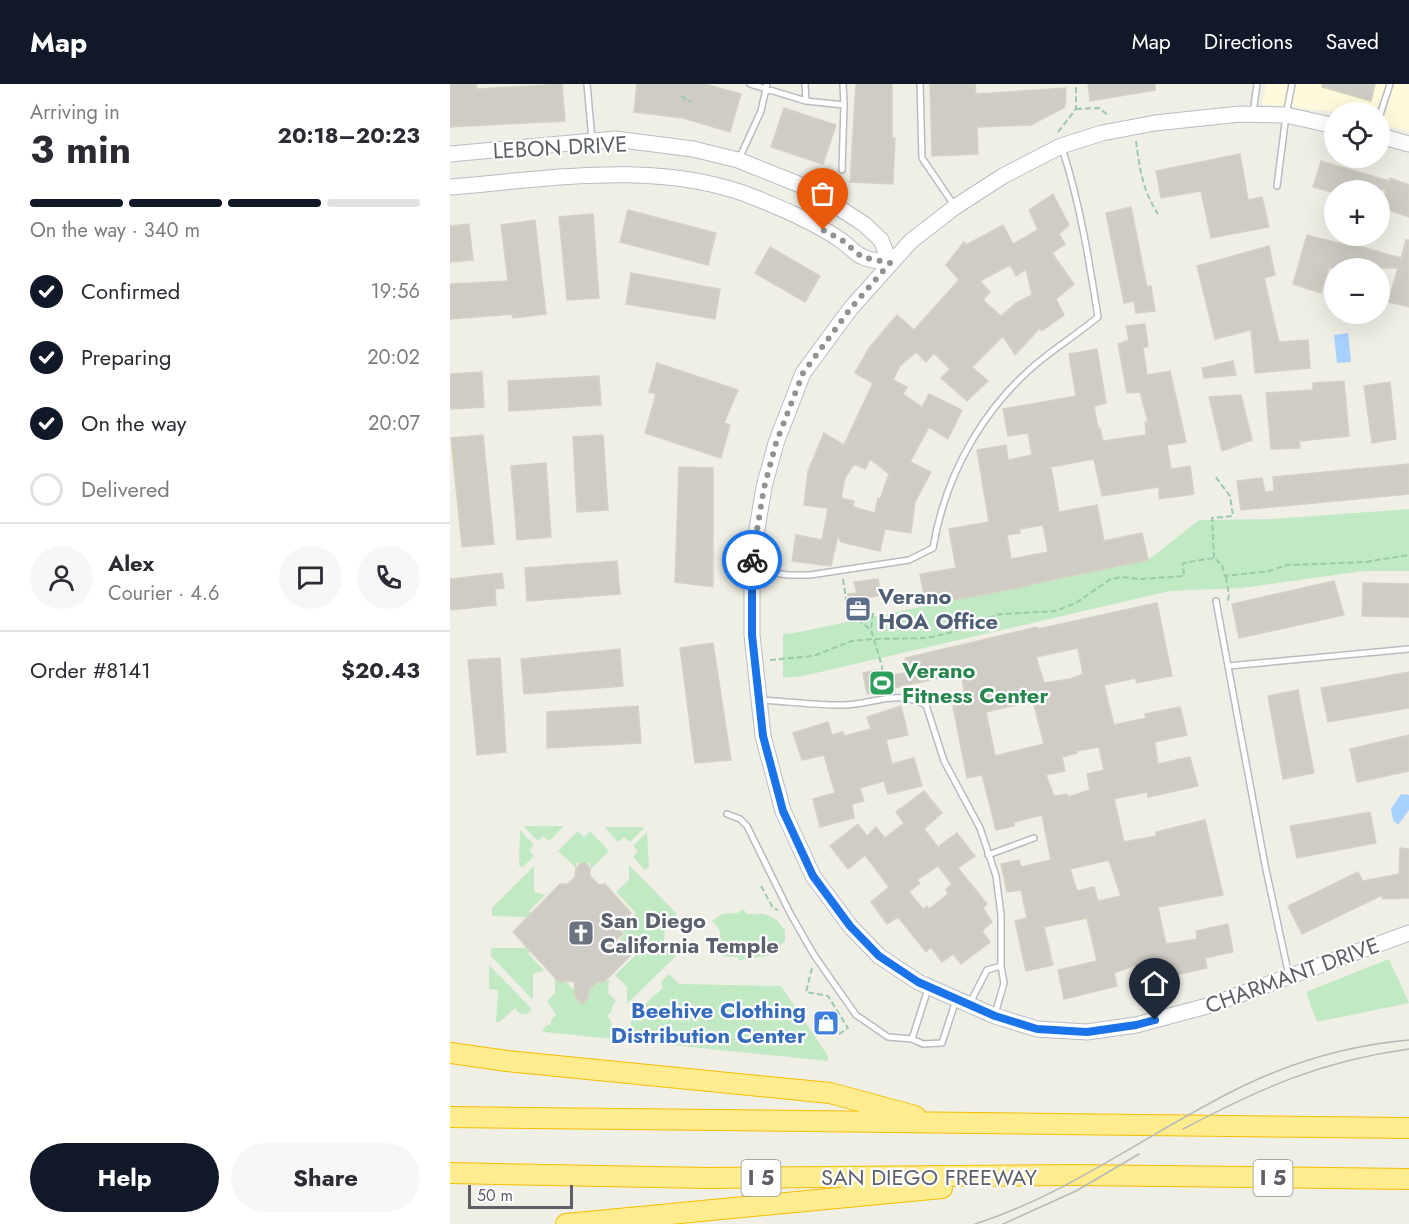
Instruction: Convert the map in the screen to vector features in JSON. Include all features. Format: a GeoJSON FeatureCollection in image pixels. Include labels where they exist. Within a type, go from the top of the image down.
{"type":"FeatureCollection","features":[{"type":"Feature","properties":{"kind":"highway"},"geometry":{"type":"LineString","coordinates":[[450,1053],[507,1061],[830,1093],[943,1124]]}},
{"type":"Feature","properties":{"kind":"highway","name":"I 5"},"geometry":{"type":"LineString","coordinates":[[450,1117],[1409,1128]]}},
{"type":"Feature","properties":{"kind":"highway","name":"SAN DIEGO FREEWAY"},"geometry":{"type":"LineString","coordinates":[[450,1173],[707,1178],[1073,1175],[1409,1179]]}},
{"type":"Feature","properties":{"kind":"highway"},"geometry":{"type":"LineString","coordinates":[[566,1224],[1073,1175]]}},
{"type":"Feature","properties":{"kind":"street","name":"CHARMANT DRIVE"},"geometry":{"type":"LineString","coordinates":[[1324,124],[1286,115],[1253,114],[1218,116],[1118,130],[1061,147],[1003,176],[955,207],[911,241],[851,308],[803,373],[776,443],[764,488],[752,570],[752,635],[763,736],[783,811],[813,876],[850,926],[879,956],[918,982],[963,1003],[1037,1029],[1087,1032],[1136,1025],[1211,1005],[1409,933]]}},
{"type":"Feature","properties":{"kind":"street","name":"LEBON DRIVE"},"geometry":{"type":"LineString","coordinates":[[450,154],[615,139],[682,148],[738,160],[808,188],[864,224],[881,240],[890,263]]}},
{"type":"Feature","properties":{"kind":"street"},"geometry":{"type":"LineString","coordinates":[[1390,139],[1409,144]]}},
{"type":"Feature","properties":{"kind":"street","name":"LEBON DRIVE"},"geometry":{"type":"LineString","coordinates":[[450,187],[614,173],[683,179],[732,189],[756,198],[804,219],[842,240],[862,257],[890,263]]}},
{"type":"Feature","properties":{"kind":"lane"},"geometry":{"type":"LineString","coordinates":[[587,84],[593,141]]}},
{"type":"Feature","properties":{"kind":"lane"},"geometry":{"type":"LineString","coordinates":[[750,84],[767,87],[806,101],[844,105]]}},
{"type":"Feature","properties":{"kind":"lane"},"geometry":{"type":"LineString","coordinates":[[805,84],[806,101]]}},
{"type":"Feature","properties":{"kind":"lane"},"geometry":{"type":"LineString","coordinates":[[842,170],[843,84]]}},
{"type":"Feature","properties":{"kind":"lane"},"geometry":{"type":"LineString","coordinates":[[920,84],[922,158],[955,207]]}},
{"type":"Feature","properties":{"kind":"lane"},"geometry":{"type":"LineString","coordinates":[[1253,114],[1257,84]]}},
{"type":"Feature","properties":{"kind":"lane"},"geometry":{"type":"LineString","coordinates":[[1277,186],[1292,84]]}},
{"type":"Feature","properties":{"kind":"lane"},"geometry":{"type":"LineString","coordinates":[[1384,102],[1390,84]]}},
{"type":"Feature","properties":{"kind":"lane"},"geometry":{"type":"LineString","coordinates":[[738,160],[762,111],[767,87]]}},
{"type":"Feature","properties":{"kind":"lane"},"geometry":{"type":"LineString","coordinates":[[752,570],[788,575],[810,575],[909,560],[933,548],[937,526],[954,477],[972,440],[992,410],[1014,384],[1098,317],[1087,244],[1073,181],[1061,147]]}},
{"type":"Feature","properties":{"kind":"lane"},"geometry":{"type":"LineString","coordinates":[[1216,601],[1265,865],[1290,977]]}},
{"type":"Feature","properties":{"kind":"lane"},"geometry":{"type":"LineString","coordinates":[[1228,666],[1409,649]]}},
{"type":"Feature","properties":{"kind":"lane"},"geometry":{"type":"LineString","coordinates":[[759,700],[840,705],[892,696],[912,698],[926,705],[944,761],[980,828],[996,876],[1001,915],[1001,966],[1004,983],[995,1016]]}},
{"type":"Feature","properties":{"kind":"lane"},"geometry":{"type":"LineString","coordinates":[[727,814],[740,819],[747,826],[790,913],[856,1015],[888,1037],[912,1039],[923,1044],[942,1044],[963,1003],[987,970],[1001,966]]}},
{"type":"Feature","properties":{"kind":"lane"},"geometry":{"type":"LineString","coordinates":[[988,855],[1034,838]]}},
{"type":"Feature","properties":{"kind":"lane"},"geometry":{"type":"LineString","coordinates":[[912,1039],[929,987]]}},
{"type":"Feature","properties":{"kind":"path"},"geometry":{"type":"LineString","coordinates":[[1045,155],[1060,127],[1076,109],[1076,84]]}},
{"type":"Feature","properties":{"kind":"path"},"geometry":{"type":"LineString","coordinates":[[681,96],[691,102]]}},
{"type":"Feature","properties":{"kind":"path"},"geometry":{"type":"LineString","coordinates":[[1076,109],[1099,108],[1108,113],[1118,130]]}},
{"type":"Feature","properties":{"kind":"path"},"geometry":{"type":"LineString","coordinates":[[1134,127],[1140,176],[1147,196],[1158,214]]}},
{"type":"Feature","properties":{"kind":"path"},"geometry":{"type":"LineString","coordinates":[[1215,476],[1230,496],[1233,516],[1212,518],[1214,558],[1222,565],[1225,576],[1269,571],[1287,565],[1365,562],[1409,555]]}},
{"type":"Feature","properties":{"kind":"path"},"geometry":{"type":"LineString","coordinates":[[755,662],[813,656],[852,641],[927,639],[957,632],[980,620],[1001,614],[1055,611],[1076,603],[1109,580],[1121,577],[1141,579],[1184,576],[1182,563],[1214,558]]}},
{"type":"Feature","properties":{"kind":"path"},"geometry":{"type":"LineString","coordinates":[[842,571],[848,612],[871,630]]}},
{"type":"Feature","properties":{"kind":"path"},"geometry":{"type":"LineString","coordinates":[[873,613],[871,630],[883,677]]}},
{"type":"Feature","properties":{"kind":"shaded area"},"geometry":{"type":"Polygon","coordinates":[[[1266,84],[1409,84],[1409,132],[1390,127],[1390,102],[1324,102],[1324,111],[1262,104],[1266,84]]]}},
{"type":"Feature","properties":{"kind":"green space"},"geometry":{"type":"Polygon","coordinates":[[[1409,509],[1409,571],[1364,571],[1241,588],[1170,591],[803,676],[783,678],[783,634],[1148,560],[1199,520],[1273,519],[1409,509]]]}},
{"type":"Feature","properties":{"kind":"green space"},"geometry":{"type":"Polygon","coordinates":[[[525,826],[563,827],[549,841],[543,836],[538,841],[525,826]]]}},
{"type":"Feature","properties":{"kind":"green space"},"geometry":{"type":"Polygon","coordinates":[[[606,827],[644,828],[630,842],[624,837],[618,842],[606,827]]]}},
{"type":"Feature","properties":{"kind":"green space"},"geometry":{"type":"Polygon","coordinates":[[[520,830],[534,845],[529,850],[534,856],[522,868],[519,865],[520,830]]]}},
{"type":"Feature","properties":{"kind":"green space"},"geometry":{"type":"Polygon","coordinates":[[[578,831],[584,837],[590,831],[609,851],[591,869],[590,863],[576,863],[576,868],[558,851],[578,831]]]}},
{"type":"Feature","properties":{"kind":"green space"},"geometry":{"type":"Polygon","coordinates":[[[647,832],[649,867],[645,870],[633,857],[638,851],[633,846],[647,832]]]}},
{"type":"Feature","properties":{"kind":"green space"},"geometry":{"type":"Polygon","coordinates":[[[629,865],[677,914],[665,926],[664,943],[677,955],[627,1004],[627,987],[615,975],[636,955],[620,939],[625,934],[620,928],[636,913],[616,892],[629,880],[629,865]]]}},
{"type":"Feature","properties":{"kind":"green space"},"geometry":{"type":"Polygon","coordinates":[[[534,866],[534,892],[545,895],[529,911],[544,928],[540,932],[525,917],[493,916],[492,914],[492,908],[534,866]]]}},
{"type":"Feature","properties":{"kind":"green space"},"geometry":{"type":"Polygon","coordinates":[[[744,910],[747,914],[769,915],[785,929],[785,941],[775,952],[765,957],[746,957],[739,960],[737,957],[723,956],[711,949],[718,943],[720,935],[712,921],[722,914],[738,913],[744,910]]]}},
{"type":"Feature","properties":{"kind":"green space"},"geometry":{"type":"Polygon","coordinates":[[[539,933],[544,938],[528,954],[544,970],[533,973],[533,1000],[491,956],[491,950],[493,948],[524,948],[539,933]]]}},
{"type":"Feature","properties":{"kind":"green space"},"geometry":{"type":"Polygon","coordinates":[[[1389,959],[1409,1003],[1317,1022],[1306,992],[1389,959]]]}},
{"type":"Feature","properties":{"kind":"green space"},"geometry":{"type":"Polygon","coordinates":[[[489,965],[532,1009],[527,1014],[520,1014],[515,1008],[500,1022],[496,1022],[498,990],[489,989],[489,965]]]}},
{"type":"Feature","properties":{"kind":"green space"},"geometry":{"type":"Polygon","coordinates":[[[669,974],[679,984],[781,986],[828,1056],[828,1061],[542,1030],[547,1025],[551,1025],[551,1020],[556,1015],[547,1001],[555,993],[555,978],[560,982],[564,980],[577,993],[574,997],[581,1004],[590,997],[587,993],[599,981],[604,983],[609,979],[608,993],[616,1001],[607,1016],[612,1026],[617,1026],[622,1031],[627,1026],[631,1026],[631,1021],[637,1016],[635,1013],[663,988],[661,982],[669,974]]]}},
{"type":"Feature","properties":{"kind":"water"},"geometry":{"type":"Polygon","coordinates":[[[1348,333],[1351,362],[1337,363],[1334,335],[1348,333]]]}},
{"type":"Feature","properties":{"kind":"water"},"geometry":{"type":"Polygon","coordinates":[[[1401,794],[1409,795],[1409,810],[1398,825],[1393,820],[1391,809],[1401,794]]]}},
{"type":"Feature","properties":{"kind":"building"},"geometry":{"type":"Polygon","coordinates":[[[450,84],[476,84],[477,89],[562,84],[565,121],[450,127],[450,84]]]}},
{"type":"Feature","properties":{"kind":"building"},"geometry":{"type":"Polygon","coordinates":[[[637,84],[705,84],[741,94],[730,132],[683,118],[634,112],[637,84]]]}},
{"type":"Feature","properties":{"kind":"building"},"geometry":{"type":"Polygon","coordinates":[[[856,84],[892,84],[892,138],[895,138],[893,184],[850,182],[856,84]]]}},
{"type":"Feature","properties":{"kind":"building"},"geometry":{"type":"Polygon","coordinates":[[[930,84],[975,84],[976,94],[1066,88],[1065,107],[1031,125],[977,127],[978,154],[932,156],[930,84]]]}},
{"type":"Feature","properties":{"kind":"building"},"geometry":{"type":"Polygon","coordinates":[[[1088,84],[1155,84],[1155,90],[1090,101],[1088,84]]]}},
{"type":"Feature","properties":{"kind":"building"},"geometry":{"type":"Polygon","coordinates":[[[1322,84],[1375,84],[1371,101],[1322,87],[1322,84]]]}},
{"type":"Feature","properties":{"kind":"building"},"geometry":{"type":"Polygon","coordinates":[[[784,108],[836,125],[823,164],[771,147],[784,108]]]}},
{"type":"Feature","properties":{"kind":"building"},"geometry":{"type":"Polygon","coordinates":[[[1240,154],[1248,200],[1262,197],[1269,227],[1211,238],[1201,191],[1161,198],[1156,171],[1240,154]]]}},
{"type":"Feature","properties":{"kind":"building"},"geometry":{"type":"Polygon","coordinates":[[[1321,161],[1324,162],[1324,168],[1345,168],[1386,180],[1324,180],[1324,190],[1313,187],[1321,161]]]}},
{"type":"Feature","properties":{"kind":"building"},"geometry":{"type":"Polygon","coordinates":[[[1390,178],[1409,185],[1409,217],[1390,210],[1390,178]]]}},
{"type":"Feature","properties":{"kind":"building"},"geometry":{"type":"Polygon","coordinates":[[[1053,194],[1069,225],[1059,234],[1065,244],[1052,253],[1074,284],[1056,299],[1064,315],[1042,331],[1040,328],[1015,355],[1003,336],[972,367],[988,381],[967,401],[941,378],[950,369],[934,353],[926,362],[916,352],[900,366],[893,380],[907,387],[903,394],[922,407],[929,394],[962,410],[948,439],[929,427],[910,462],[931,472],[915,502],[911,533],[885,529],[880,551],[841,542],[838,535],[831,566],[792,561],[796,535],[822,540],[828,508],[804,505],[808,471],[824,433],[844,445],[873,383],[855,373],[869,348],[897,315],[914,330],[959,280],[946,265],[964,242],[966,245],[1003,225],[1013,244],[1038,230],[1029,210],[1053,194]],[[1010,265],[980,281],[990,292],[983,300],[1001,316],[1016,303],[1032,295],[1026,269],[1016,276],[1010,265]],[[870,459],[865,469],[854,464],[845,478],[841,498],[854,501],[853,507],[875,513],[878,498],[880,499],[889,474],[870,459]]]}},
{"type":"Feature","properties":{"kind":"building"},"geometry":{"type":"Polygon","coordinates":[[[1131,207],[1147,287],[1151,286],[1155,311],[1136,313],[1134,301],[1124,303],[1106,213],[1131,207]]]}},
{"type":"Feature","properties":{"kind":"building"},"geometry":{"type":"Polygon","coordinates":[[[628,210],[716,233],[708,265],[620,242],[628,210]]]}},
{"type":"Feature","properties":{"kind":"building"},"geometry":{"type":"Polygon","coordinates":[[[593,214],[599,298],[567,300],[559,217],[593,214]]]}},
{"type":"Feature","properties":{"kind":"building"},"geometry":{"type":"Polygon","coordinates":[[[535,220],[546,314],[513,318],[512,314],[450,319],[450,284],[508,281],[501,225],[535,220]]]}},
{"type":"Feature","properties":{"kind":"building"},"geometry":{"type":"Polygon","coordinates":[[[469,224],[473,260],[450,262],[450,226],[469,224]]]}},
{"type":"Feature","properties":{"kind":"building"},"geometry":{"type":"Polygon","coordinates":[[[1307,235],[1324,239],[1324,246],[1358,246],[1401,258],[1406,240],[1409,240],[1409,307],[1390,302],[1398,268],[1390,268],[1390,258],[1324,258],[1324,284],[1321,293],[1293,284],[1307,235]]]}},
{"type":"Feature","properties":{"kind":"building"},"geometry":{"type":"Polygon","coordinates":[[[1269,246],[1275,275],[1264,278],[1279,342],[1308,340],[1310,368],[1255,373],[1251,330],[1215,339],[1197,266],[1269,246]]]}},
{"type":"Feature","properties":{"kind":"building"},"geometry":{"type":"Polygon","coordinates":[[[770,247],[820,276],[805,302],[755,273],[770,247]]]}},
{"type":"Feature","properties":{"kind":"building"},"geometry":{"type":"Polygon","coordinates":[[[631,273],[720,289],[715,319],[626,304],[631,273]]]}},
{"type":"Feature","properties":{"kind":"building"},"geometry":{"type":"Polygon","coordinates":[[[1145,324],[1148,346],[1143,348],[1147,375],[1170,371],[1186,442],[1167,445],[1171,469],[1190,466],[1194,494],[1159,499],[1159,487],[1102,496],[1094,459],[1051,467],[1059,512],[1097,505],[1104,541],[1142,533],[1148,560],[926,605],[920,574],[956,568],[949,529],[989,522],[977,450],[1006,445],[1008,460],[1032,455],[1028,433],[1008,436],[1003,409],[1076,396],[1069,354],[1097,349],[1106,403],[1094,406],[1103,441],[1146,435],[1145,422],[1148,422],[1140,392],[1127,393],[1118,344],[1129,340],[1126,326],[1145,324]],[[1043,525],[1020,529],[1020,533],[1007,535],[1011,559],[1048,552],[1043,525]]]}},
{"type":"Feature","properties":{"kind":"building"},"geometry":{"type":"Polygon","coordinates":[[[1233,361],[1236,375],[1204,378],[1202,368],[1233,361]]]}},
{"type":"Feature","properties":{"kind":"building"},"geometry":{"type":"Polygon","coordinates":[[[657,363],[738,390],[724,423],[730,425],[721,458],[645,433],[656,394],[649,392],[657,363]]]}},
{"type":"Feature","properties":{"kind":"building"},"geometry":{"type":"Polygon","coordinates":[[[482,372],[484,407],[450,409],[450,374],[482,372]]]}},
{"type":"Feature","properties":{"kind":"building"},"geometry":{"type":"Polygon","coordinates":[[[599,376],[601,405],[509,411],[508,381],[599,376]]]}},
{"type":"Feature","properties":{"kind":"building"},"geometry":{"type":"Polygon","coordinates":[[[1344,381],[1349,436],[1299,441],[1300,448],[1271,449],[1266,393],[1313,390],[1313,383],[1344,381]]]}},
{"type":"Feature","properties":{"kind":"building"},"geometry":{"type":"Polygon","coordinates":[[[1390,382],[1396,439],[1372,443],[1364,386],[1390,382]]]}},
{"type":"Feature","properties":{"kind":"building"},"geometry":{"type":"Polygon","coordinates":[[[1241,395],[1252,440],[1222,451],[1209,397],[1241,395]]]}},
{"type":"Feature","properties":{"kind":"building"},"geometry":{"type":"Polygon","coordinates":[[[483,435],[494,544],[462,547],[451,438],[483,435]]]}},
{"type":"Feature","properties":{"kind":"building"},"geometry":{"type":"Polygon","coordinates":[[[603,435],[608,510],[577,512],[573,437],[603,435]]]}},
{"type":"Feature","properties":{"kind":"building"},"geometry":{"type":"Polygon","coordinates":[[[546,463],[551,537],[517,540],[511,466],[546,463]]]}},
{"type":"Feature","properties":{"kind":"building"},"geometry":{"type":"Polygon","coordinates":[[[1409,464],[1409,494],[1241,510],[1237,481],[1262,478],[1265,492],[1274,491],[1273,477],[1409,464]]]}},
{"type":"Feature","properties":{"kind":"building"},"geometry":{"type":"Polygon","coordinates":[[[679,467],[713,468],[713,587],[675,582],[679,467]]]}},
{"type":"Feature","properties":{"kind":"building"},"geometry":{"type":"Polygon","coordinates":[[[617,561],[620,594],[527,601],[525,568],[617,561]]]}},
{"type":"Feature","properties":{"kind":"building"},"geometry":{"type":"Polygon","coordinates":[[[502,573],[504,588],[495,589],[496,605],[450,610],[450,579],[502,573]]]}},
{"type":"Feature","properties":{"kind":"building"},"geometry":{"type":"Polygon","coordinates":[[[878,579],[881,595],[866,598],[867,615],[851,619],[848,594],[857,593],[854,582],[878,579]]]}},
{"type":"Feature","properties":{"kind":"building"},"geometry":{"type":"Polygon","coordinates":[[[1334,581],[1344,615],[1239,638],[1232,604],[1334,581]]]}},
{"type":"Feature","properties":{"kind":"building"},"geometry":{"type":"Polygon","coordinates":[[[1363,583],[1409,584],[1409,617],[1362,616],[1363,583]]]}},
{"type":"Feature","properties":{"kind":"building"},"geometry":{"type":"Polygon","coordinates":[[[1157,603],[1172,676],[1137,683],[1135,678],[1104,685],[1114,725],[1146,718],[1145,714],[1180,707],[1187,735],[1155,742],[1158,764],[1190,757],[1198,786],[1148,797],[1147,792],[1114,799],[1124,842],[1156,836],[1156,832],[1205,820],[1223,895],[1158,907],[1166,944],[1197,939],[1196,931],[1228,924],[1233,952],[1205,958],[1207,968],[1153,980],[1150,966],[1136,969],[1135,965],[1114,973],[1117,986],[1064,999],[1058,970],[1097,961],[1087,918],[1044,927],[1053,965],[1026,971],[1015,921],[1027,918],[1021,890],[1007,892],[1001,864],[1019,860],[1021,867],[1051,860],[1042,815],[1014,822],[1014,826],[996,830],[982,775],[967,778],[953,706],[966,702],[961,673],[867,694],[863,673],[876,670],[878,678],[908,672],[905,658],[1037,627],[1038,629],[1157,603]],[[1078,648],[1036,657],[1044,683],[1070,679],[1083,674],[1078,648]],[[1033,701],[986,712],[995,756],[1044,744],[1033,701]],[[1099,747],[1076,751],[1077,753],[1062,757],[1065,771],[1046,775],[1054,796],[1067,794],[1068,797],[1090,790],[1087,774],[1104,770],[1099,747]],[[1109,860],[1070,869],[1077,891],[1094,887],[1098,901],[1121,896],[1109,860]]]}},
{"type":"Feature","properties":{"kind":"building"},"geometry":{"type":"Polygon","coordinates":[[[713,643],[731,760],[695,763],[680,648],[713,643]]]}},
{"type":"Feature","properties":{"kind":"building"},"geometry":{"type":"Polygon","coordinates":[[[620,649],[623,686],[524,694],[521,659],[620,649]]]}},
{"type":"Feature","properties":{"kind":"building"},"geometry":{"type":"Polygon","coordinates":[[[500,658],[506,752],[477,755],[468,660],[500,658]]]}},
{"type":"Feature","properties":{"kind":"building"},"geometry":{"type":"Polygon","coordinates":[[[1409,672],[1409,708],[1328,722],[1321,688],[1409,672]]]}},
{"type":"Feature","properties":{"kind":"building"},"geometry":{"type":"Polygon","coordinates":[[[1298,690],[1314,773],[1283,779],[1268,696],[1298,690]]]}},
{"type":"Feature","properties":{"kind":"building"},"geometry":{"type":"Polygon","coordinates":[[[638,706],[641,743],[547,748],[547,712],[638,706]]]}},
{"type":"Feature","properties":{"kind":"building"},"geometry":{"type":"Polygon","coordinates":[[[901,706],[908,735],[886,740],[892,764],[914,758],[922,786],[888,794],[884,781],[860,788],[864,801],[852,804],[854,818],[820,827],[813,799],[835,793],[824,755],[802,760],[793,733],[828,722],[832,735],[843,732],[844,736],[871,729],[867,717],[901,706]]]}},
{"type":"Feature","properties":{"kind":"building"},"geometry":{"type":"Polygon","coordinates":[[[1409,735],[1409,771],[1357,782],[1350,749],[1409,735]]]}},
{"type":"Feature","properties":{"kind":"building"},"geometry":{"type":"Polygon","coordinates":[[[924,791],[942,813],[924,829],[938,847],[957,833],[975,856],[958,868],[987,904],[983,908],[992,922],[982,931],[990,942],[961,964],[953,954],[942,962],[931,947],[926,952],[898,917],[887,924],[871,902],[889,887],[865,855],[848,869],[830,846],[858,824],[867,836],[876,827],[885,838],[904,823],[896,812],[924,791]],[[938,866],[917,880],[920,883],[909,892],[923,909],[927,906],[929,909],[948,894],[946,889],[952,884],[938,866]]]}},
{"type":"Feature","properties":{"kind":"building"},"geometry":{"type":"Polygon","coordinates":[[[1370,812],[1376,843],[1297,858],[1290,826],[1370,812]]]}},
{"type":"Feature","properties":{"kind":"building"},"geometry":{"type":"Polygon","coordinates":[[[1400,848],[1409,849],[1409,898],[1383,899],[1382,895],[1302,934],[1288,906],[1358,872],[1363,881],[1399,874],[1400,848]]]}},
{"type":"Feature","properties":{"kind":"building","name":"San Diego California Temple"},"geometry":{"type":"Polygon","coordinates":[[[581,863],[587,864],[590,868],[590,876],[599,885],[605,884],[631,913],[617,928],[623,934],[616,940],[631,955],[604,982],[597,982],[588,991],[589,997],[582,1004],[575,997],[574,981],[559,982],[513,932],[560,884],[568,884],[575,877],[576,868],[581,863]]]}},
{"type":"Feature","properties":{"kind":"tram line"},"geometry":{"type":"LineString","coordinates":[[975,1224],[1045,1196],[1209,1103],[1263,1077],[1345,1050],[1409,1040]]}},
{"type":"Feature","properties":{"kind":"tram line"},"geometry":{"type":"LineString","coordinates":[[1183,1129],[1292,1078],[1348,1061],[1409,1049]]}},
{"type":"Feature","properties":{"kind":"tram line"},"geometry":{"type":"LineString","coordinates":[[1003,1224],[1076,1191],[1139,1154]]}},
{"type":"Feature","properties":{"kind":"way so far"},"geometry":{"type":"LineString","coordinates":[[752,560],[764,488],[776,443],[803,373],[851,308],[890,263],[862,257],[842,240],[823,230]]}},
{"type":"Feature","properties":{"kind":"place","name":"Verano HOA Office"},"geometry":{"type":"Point","coordinates":[858,609]}},
{"type":"Feature","properties":{"kind":"place","name":"Verano Fitness Center"},"geometry":{"type":"Point","coordinates":[882,683]}},
{"type":"Feature","properties":{"kind":"place","name":"San Diego California Temple"},"geometry":{"type":"Point","coordinates":[581,933]}},
{"type":"Feature","properties":{"kind":"place","name":"Beehive Clothing Distribution Center"},"geometry":{"type":"Point","coordinates":[826,1023]}},
{"type":"Feature","properties":{"kind":"route"},"geometry":{"type":"LineString","coordinates":[[752,560],[752,635],[763,736],[783,811],[813,876],[850,926],[879,956],[918,982],[995,1016],[1037,1029],[1087,1032],[1155,1020]]}}]}
